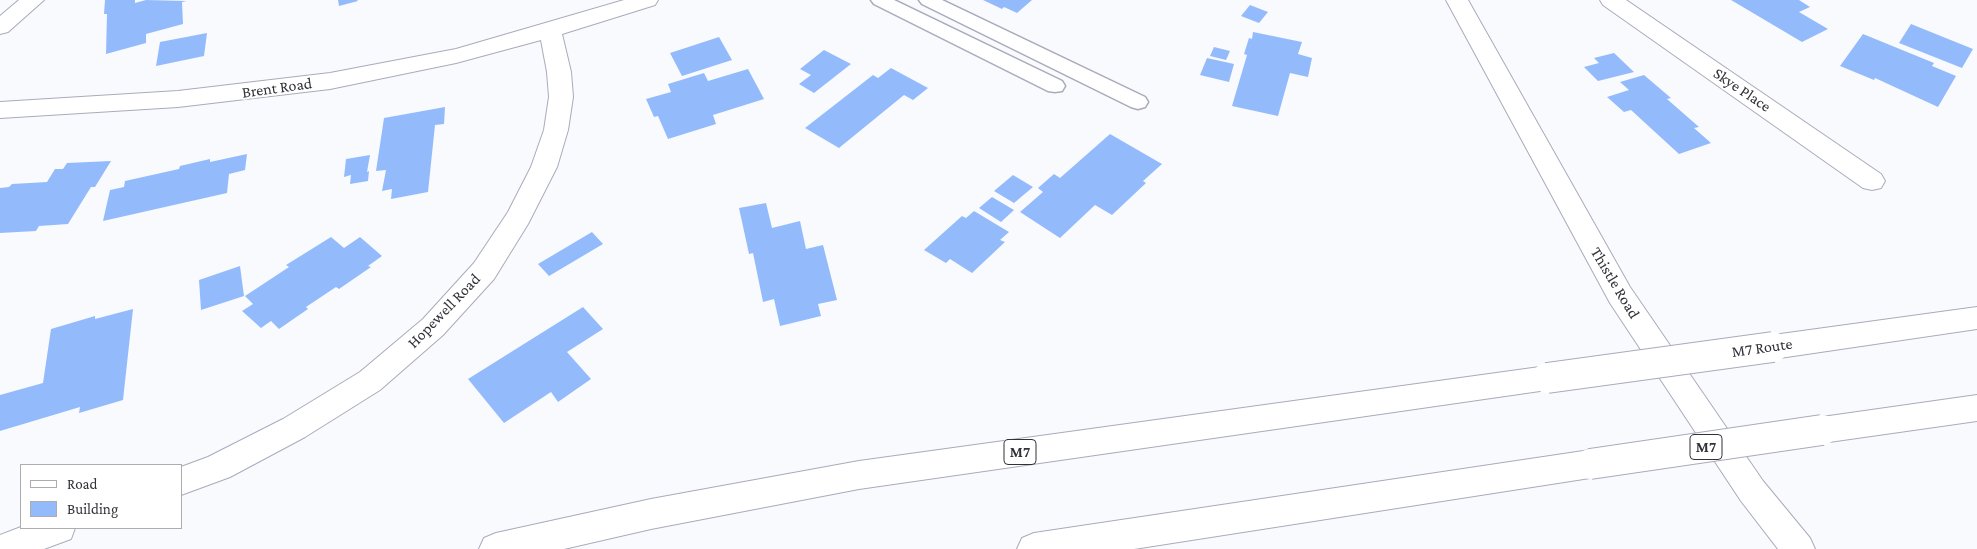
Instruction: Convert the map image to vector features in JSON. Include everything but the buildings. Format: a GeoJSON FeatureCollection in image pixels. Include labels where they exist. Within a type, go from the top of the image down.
{"type":"FeatureCollection","features":[{"type":"Feature","properties":{"kind":"main road"},"geometry":{"type":"LineString","coordinates":[[0,27],[33,0]]}},
{"type":"Feature","properties":{"kind":"main road","name":"Brent Road"},"geometry":{"type":"LineString","coordinates":[[0,110],[178,100],[330,81],[456,56],[647,0]]}},
{"type":"Feature","properties":{"kind":"main road","name":"Thistle Road"},"geometry":{"type":"LineString","coordinates":[[1457,0],[1620,295],[1752,491],[1798,549]]}},
{"type":"Feature","properties":{"kind":"main road","name":"Skye Place"},"geometry":{"type":"LineString","coordinates":[[1611,0],[1872,182]]}},
{"type":"Feature","properties":{"kind":"main road","name":"Hopewell Road"},"geometry":{"type":"LineString","coordinates":[[182,481],[219,467],[294,428],[370,381],[433,327],[484,271],[523,209],[544,167],[556,130],[560,88],[559,72],[550,30]]}},
{"type":"Feature","properties":{"kind":"main road","name":"M7 Route"},"geometry":{"type":"LineString","coordinates":[[496,549],[651,514],[859,474],[1977,318]]}},
{"type":"Feature","properties":{"kind":"main road","name":"M7"},"geometry":{"type":"LineString","coordinates":[[1034,549],[1590,464],[1977,408]]}},
{"type":"Feature","properties":{"kind":"main road"},"geometry":{"type":"LineString","coordinates":[[3,549],[55,529]]}},
{"type":"Feature","properties":{"kind":"lane"},"geometry":{"type":"LineString","coordinates":[[880,0],[1055,86]]}},
{"type":"Feature","properties":{"kind":"lane"},"geometry":{"type":"LineString","coordinates":[[928,0],[1138,102]]}}]}
